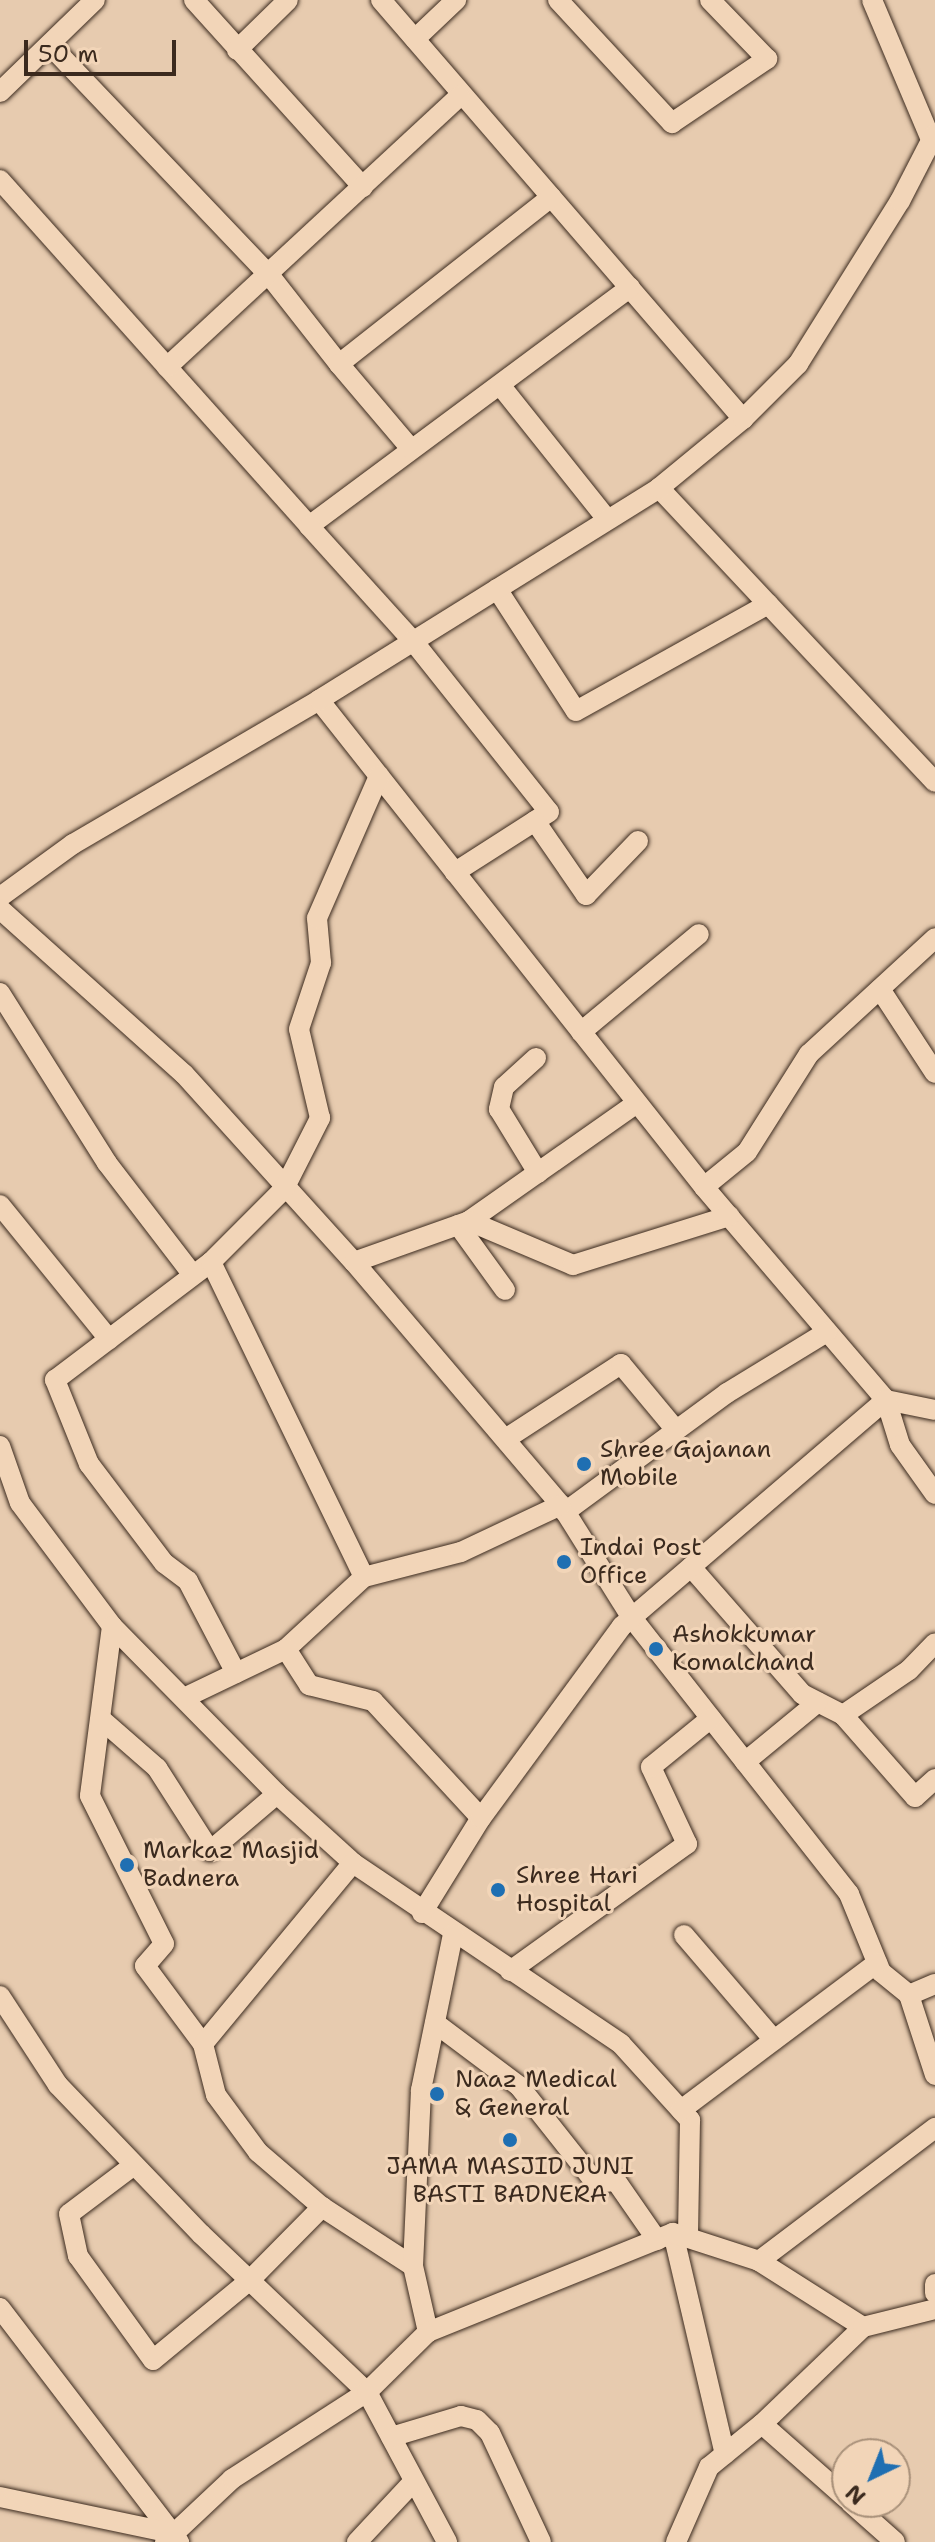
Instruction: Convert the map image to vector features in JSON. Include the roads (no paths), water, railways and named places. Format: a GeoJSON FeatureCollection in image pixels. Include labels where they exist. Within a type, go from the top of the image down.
{"type":"FeatureCollection","features":[{"type":"Feature","properties":{"kind":"street"},"geometry":{"type":"LineString","coordinates":[[0,92],[95,0]]}},
{"type":"Feature","properties":{"kind":"street"},"geometry":{"type":"LineString","coordinates":[[194,0],[363,187]]}},
{"type":"Feature","properties":{"kind":"street"},"geometry":{"type":"LineString","coordinates":[[237,50],[288,0]]}},
{"type":"Feature","properties":{"kind":"street"},"geometry":{"type":"LineString","coordinates":[[381,0],[460,96],[743,419]]}},
{"type":"Feature","properties":{"kind":"street"},"geometry":{"type":"LineString","coordinates":[[415,39],[456,0]]}},
{"type":"Feature","properties":{"kind":"street"},"geometry":{"type":"LineString","coordinates":[[558,0],[672,123],[767,59],[710,0]]}},
{"type":"Feature","properties":{"kind":"street"},"geometry":{"type":"LineString","coordinates":[[0,897],[73,844],[319,700],[659,488],[784,381],[813,344],[900,201],[933,136],[876,9]]}},
{"type":"Feature","properties":{"kind":"street"},"geometry":{"type":"LineString","coordinates":[[50,45],[270,276],[411,449]]}},
{"type":"Feature","properties":{"kind":"street"},"geometry":{"type":"LineString","coordinates":[[167,367],[270,276],[460,96]]}},
{"type":"Feature","properties":{"kind":"street"},"geometry":{"type":"LineString","coordinates":[[0,180],[413,641],[549,812],[455,872]]}},
{"type":"Feature","properties":{"kind":"street"},"geometry":{"type":"LineString","coordinates":[[339,364],[551,197]]}},
{"type":"Feature","properties":{"kind":"street"},"geometry":{"type":"LineString","coordinates":[[309,526],[630,288]]}},
{"type":"Feature","properties":{"kind":"street"},"geometry":{"type":"LineString","coordinates":[[500,385],[607,519]]}},
{"type":"Feature","properties":{"kind":"street"},"geometry":{"type":"LineString","coordinates":[[659,488],[935,782]]}},
{"type":"Feature","properties":{"kind":"street"},"geometry":{"type":"LineString","coordinates":[[497,589],[576,711],[768,604]]}},
{"type":"Feature","properties":{"kind":"street"},"geometry":{"type":"LineString","coordinates":[[319,700],[704,1187],[886,1400],[900,1445],[935,1494]]}},
{"type":"Feature","properties":{"kind":"street"},"geometry":{"type":"LineString","coordinates":[[236,1673],[188,1581],[164,1563],[89,1464],[55,1380],[211,1262],[284,1189],[320,1118],[299,1029],[321,963],[317,918],[379,776]]}},
{"type":"Feature","properties":{"kind":"street"},"geometry":{"type":"LineString","coordinates":[[535,821],[586,895],[638,841]]}},
{"type":"Feature","properties":{"kind":"street"},"geometry":{"type":"LineString","coordinates":[[0,909],[184,1074],[507,1438],[563,1508],[632,1618],[849,1894],[877,1963],[909,1995],[935,2075]]}},
{"type":"Feature","properties":{"kind":"street"},"geometry":{"type":"LineString","coordinates":[[581,1032],[699,934]]}},
{"type":"Feature","properties":{"kind":"street"},"geometry":{"type":"LineString","coordinates":[[704,1187],[752,1146],[809,1054],[935,938]]}},
{"type":"Feature","properties":{"kind":"street"},"geometry":{"type":"LineString","coordinates":[[880,989],[935,1073]]}},
{"type":"Feature","properties":{"kind":"street"},"geometry":{"type":"LineString","coordinates":[[0,993],[107,1163],[193,1275]]}},
{"type":"Feature","properties":{"kind":"street"},"geometry":{"type":"LineString","coordinates":[[536,1058],[498,1098],[502,1118],[538,1173]]}},
{"type":"Feature","properties":{"kind":"street"},"geometry":{"type":"LineString","coordinates":[[354,1262],[463,1223],[637,1103]]}},
{"type":"Feature","properties":{"kind":"street"},"geometry":{"type":"LineString","coordinates":[[0,1205],[109,1339]]}},
{"type":"Feature","properties":{"kind":"street"},"geometry":{"type":"LineString","coordinates":[[463,1223],[573,1265],[729,1216]]}},
{"type":"Feature","properties":{"kind":"street"},"geometry":{"type":"LineString","coordinates":[[463,1223],[505,1290]]}},
{"type":"Feature","properties":{"kind":"street"},"geometry":{"type":"LineString","coordinates":[[211,1262],[364,1577]]}},
{"type":"Feature","properties":{"kind":"street"},"geometry":{"type":"LineString","coordinates":[[186,1697],[286,1649],[364,1577],[461,1552],[563,1508],[827,1332]]}},
{"type":"Feature","properties":{"kind":"street"},"geometry":{"type":"LineString","coordinates":[[507,1438],[621,1364],[676,1430]]}},
{"type":"Feature","properties":{"kind":"street"},"geometry":{"type":"LineString","coordinates":[[886,1400],[935,1410]]}},
{"type":"Feature","properties":{"kind":"street"},"geometry":{"type":"LineString","coordinates":[[422,1913],[481,1818],[632,1618],[886,1400]]}},
{"type":"Feature","properties":{"kind":"street"},"geometry":{"type":"LineString","coordinates":[[0,1446],[20,1503],[112,1626],[186,1697],[277,1794],[353,1863],[453,1934],[621,2044],[690,2120],[673,2237],[725,2454]]}},
{"type":"Feature","properties":{"kind":"street"},"geometry":{"type":"LineString","coordinates":[[0,1510],[20,1503]]}},
{"type":"Feature","properties":{"kind":"street"},"geometry":{"type":"LineString","coordinates":[[691,1567],[802,1694],[843,1715],[915,1797],[935,1779]]}},
{"type":"Feature","properties":{"kind":"street"},"geometry":{"type":"LineString","coordinates":[[112,1626],[90,1796],[164,1944],[145,1966],[203,2044],[216,2095],[258,2152],[322,2207],[413,2266]]}},
{"type":"Feature","properties":{"kind":"street"},"geometry":{"type":"LineString","coordinates":[[843,1715],[909,1670],[935,1643]]}},
{"type":"Feature","properties":{"kind":"street"},"geometry":{"type":"LineString","coordinates":[[286,1649],[309,1685],[373,1701],[481,1818]]}},
{"type":"Feature","properties":{"kind":"street"},"geometry":{"type":"LineString","coordinates":[[745,1762],[818,1702]]}},
{"type":"Feature","properties":{"kind":"street"},"geometry":{"type":"LineString","coordinates":[[510,1971],[687,1844],[651,1767],[711,1718]]}},
{"type":"Feature","properties":{"kind":"street"},"geometry":{"type":"LineString","coordinates":[[102,1720],[157,1768],[210,1851],[277,1794]]}},
{"type":"Feature","properties":{"kind":"street"},"geometry":{"type":"LineString","coordinates":[[203,2044],[353,1863]]}},
{"type":"Feature","properties":{"kind":"street"},"geometry":{"type":"LineString","coordinates":[[428,2332],[413,2266],[421,2090],[453,1934]]}},
{"type":"Feature","properties":{"kind":"street"},"geometry":{"type":"LineString","coordinates":[[684,1935],[774,2040]]}},
{"type":"Feature","properties":{"kind":"street"},"geometry":{"type":"LineString","coordinates":[[681,2110],[877,1963]]}},
{"type":"Feature","properties":{"kind":"street"},"geometry":{"type":"LineString","coordinates":[[909,1995],[935,1984]]}},
{"type":"Feature","properties":{"kind":"street"},"geometry":{"type":"LineString","coordinates":[[0,1996],[58,2085],[134,2165],[367,2392],[447,2542]]}},
{"type":"Feature","properties":{"kind":"street"},"geometry":{"type":"LineString","coordinates":[[435,2023],[519,2086],[596,2183],[616,2181],[673,2237],[759,2261],[863,2327]]}},
{"type":"Feature","properties":{"kind":"street"},"geometry":{"type":"LineString","coordinates":[[759,2261],[935,2128]]}},
{"type":"Feature","properties":{"kind":"street"},"geometry":{"type":"LineString","coordinates":[[134,2165],[69,2214],[78,2256],[153,2360],[250,2280],[322,2207]]}},
{"type":"Feature","properties":{"kind":"street"},"geometry":{"type":"LineString","coordinates":[[172,2539],[232,2479],[367,2392],[428,2332],[673,2237]]}},
{"type":"Feature","properties":{"kind":"street"},"geometry":{"type":"LineString","coordinates":[[935,2284],[935,2293]]}},
{"type":"Feature","properties":{"kind":"street"},"geometry":{"type":"LineString","coordinates":[[0,2308],[172,2539]]}},
{"type":"Feature","properties":{"kind":"street"},"geometry":{"type":"LineString","coordinates":[[676,2542],[709,2467],[762,2424],[863,2327],[935,2309]]}},
{"type":"Feature","properties":{"kind":"street"},"geometry":{"type":"LineString","coordinates":[[391,2437],[461,2416],[477,2420],[490,2433],[541,2542]]}},
{"type":"Feature","properties":{"kind":"street"},"geometry":{"type":"LineString","coordinates":[[762,2424],[831,2485]]}},
{"type":"Feature","properties":{"kind":"street"},"geometry":{"type":"LineString","coordinates":[[357,2542],[414,2481]]}},
{"type":"Feature","properties":{"kind":"street"},"geometry":{"type":"LineString","coordinates":[[0,2497],[172,2539]]}},
{"type":"Feature","properties":{"kind":"street"},"geometry":{"type":"LineString","coordinates":[[868,2518],[895,2542]]}},
{"type":"Feature","properties":{"kind":"place","name":"Shree Gajanan Mobile"},"geometry":{"type":"Point","coordinates":[584,1464]}},
{"type":"Feature","properties":{"kind":"place","name":"Indai Post Office"},"geometry":{"type":"Point","coordinates":[564,1562]}},
{"type":"Feature","properties":{"kind":"place","name":"Ashokkumar Komalchand"},"geometry":{"type":"Point","coordinates":[656,1649]}},
{"type":"Feature","properties":{"kind":"place","name":"Markaz Masjid Badnera"},"geometry":{"type":"Point","coordinates":[127,1865]}},
{"type":"Feature","properties":{"kind":"place","name":"Shree Hari Hospital"},"geometry":{"type":"Point","coordinates":[498,1890]}},
{"type":"Feature","properties":{"kind":"place","name":"Naaz Medical & General"},"geometry":{"type":"Point","coordinates":[437,2094]}},
{"type":"Feature","properties":{"kind":"place","name":"JAMA MASJID JUNI BASTI BADNERA"},"geometry":{"type":"Point","coordinates":[510,2140]}}]}
